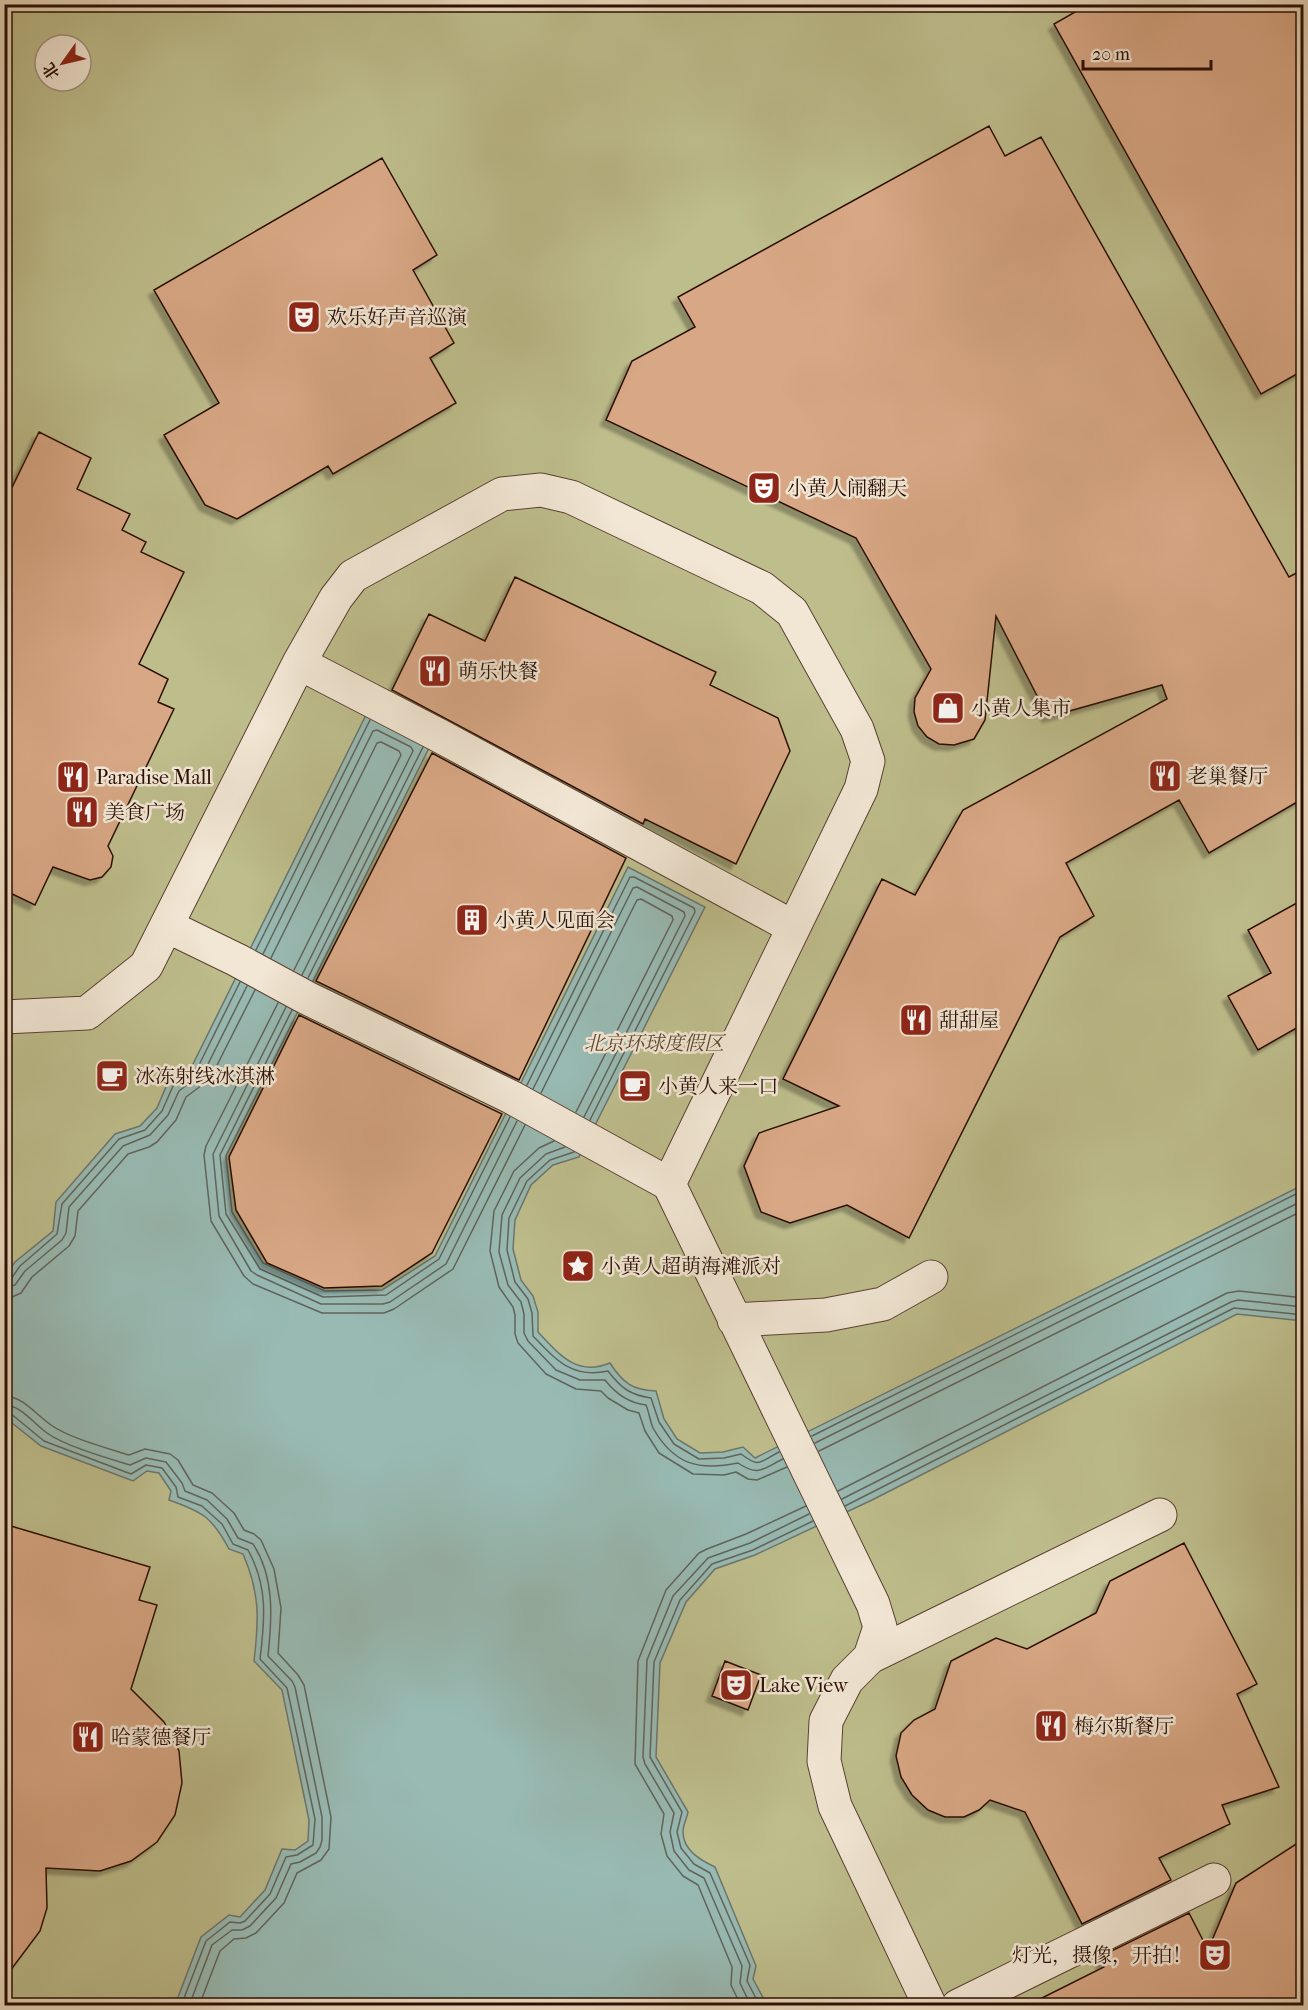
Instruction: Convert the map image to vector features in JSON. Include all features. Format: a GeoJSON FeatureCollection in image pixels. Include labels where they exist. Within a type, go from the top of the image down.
{"type":"FeatureCollection","features":[{"type":"Feature","properties":{"kind":"street"},"geometry":{"type":"LineString","coordinates":[[4,1017],[87,1013],[146,966],[299,663],[336,598],[353,576],[502,494],[541,490],[571,497],[762,588],[792,612],[857,729],[868,761],[861,789],[669,1184]]}},
{"type":"Feature","properties":{"kind":"street"},"geometry":{"type":"LineString","coordinates":[[299,663],[440,736],[793,927]]}},
{"type":"Feature","properties":{"kind":"street"},"geometry":{"type":"LineString","coordinates":[[167,926],[307,998],[511,1097],[669,1184],[873,1604],[880,1627],[870,1657]]}},
{"type":"Feature","properties":{"kind":"street"},"geometry":{"type":"LineString","coordinates":[[734,1320],[826,1316],[883,1304],[931,1277]]}},
{"type":"Feature","properties":{"kind":"street"},"geometry":{"type":"LineString","coordinates":[[930,2006],[835,1806],[824,1761],[826,1721],[847,1680],[870,1657],[1160,1515]]}},
{"type":"Feature","properties":{"kind":"street"},"geometry":{"type":"LineString","coordinates":[[958,2006],[1214,1880]]}},
{"type":"Feature","properties":{"kind":"green space","name":"北京环球度假区"},"geometry":{"type":"Polygon","coordinates":[[[5,5],[1303,5],[1303,2005],[5,2006],[5,5]]]}},
{"type":"Feature","properties":{"kind":"water"},"geometry":{"type":"Polygon","coordinates":[[[368,711],[432,742],[226,1156],[232,1212],[263,1263],[325,1291],[382,1290],[435,1256],[628,867],[705,907],[579,1157],[553,1165],[531,1185],[515,1220],[513,1249],[521,1280],[533,1296],[538,1312],[538,1332],[569,1361],[587,1367],[598,1367],[610,1363],[619,1376],[629,1384],[641,1389],[656,1391],[664,1419],[677,1439],[700,1453],[723,1452],[743,1447],[755,1458],[1297,1188],[1303,1181],[1303,1321],[1237,1314],[872,1500],[755,1555],[715,1569],[686,1602],[660,1663],[656,1757],[688,1812],[683,1832],[686,1844],[698,1858],[715,1867],[756,1966],[753,1979],[767,2005],[175,2005],[201,1937],[229,1915],[240,1917],[265,1890],[282,1849],[295,1850],[308,1841],[309,1820],[282,1690],[254,1661],[257,1606],[249,1568],[243,1554],[229,1549],[212,1523],[198,1512],[169,1500],[171,1491],[159,1473],[147,1471],[133,1481],[41,1446],[7,1419],[4,1414],[4,1278],[15,1262],[53,1231],[56,1202],[115,1134],[140,1126],[157,1108],[168,1082],[193,1064],[368,711]]]}},
{"type":"Feature","properties":{"kind":"building"},"geometry":{"type":"Polygon","coordinates":[[[1089,4],[1304,4],[1304,370],[1261,394],[1054,24],[1089,4]]]}},
{"type":"Feature","properties":{"kind":"building"},"geometry":{"type":"Polygon","coordinates":[[[989,126],[1005,156],[1041,137],[1289,577],[1304,569],[1304,798],[1209,853],[1179,800],[1066,863],[1094,916],[1060,937],[909,1238],[847,1205],[790,1223],[761,1212],[744,1166],[759,1133],[839,1106],[783,1079],[882,879],[915,895],[963,810],[1167,699],[1162,685],[1048,717],[996,616],[985,720],[974,739],[954,745],[939,744],[927,737],[918,726],[914,712],[915,698],[931,669],[856,538],[606,420],[632,361],[695,327],[678,297],[989,126]]]}},
{"type":"Feature","properties":{"kind":"building","name":"欢乐好声音巡演"},"geometry":{"type":"Polygon","coordinates":[[[382,158],[437,255],[413,270],[454,343],[430,358],[456,403],[333,474],[328,466],[237,519],[205,505],[164,435],[219,403],[154,290],[382,158]]]}},
{"type":"Feature","properties":{"kind":"building"},"geometry":{"type":"Polygon","coordinates":[[[39,432],[91,458],[77,489],[130,514],[122,530],[146,542],[141,552],[184,572],[139,664],[168,679],[158,702],[174,709],[108,846],[113,856],[111,867],[102,877],[90,880],[53,867],[35,905],[4,890],[4,504],[39,432]]]}},
{"type":"Feature","properties":{"kind":"building"},"geometry":{"type":"Polygon","coordinates":[[[515,577],[716,672],[710,685],[778,718],[790,751],[736,864],[645,819],[643,824],[392,690],[429,614],[485,641],[515,577]]]}},
{"type":"Feature","properties":{"kind":"building"},"geometry":{"type":"Polygon","coordinates":[[[432,753],[626,858],[519,1080],[316,981],[432,753]]]}},
{"type":"Feature","properties":{"kind":"building"},"geometry":{"type":"Polygon","coordinates":[[[1304,899],[1304,1033],[1300,1026],[1258,1050],[1228,996],[1271,973],[1248,930],[1304,899]]]}},
{"type":"Feature","properties":{"kind":"building"},"geometry":{"type":"Polygon","coordinates":[[[299,1015],[502,1114],[432,1253],[382,1286],[324,1288],[267,1263],[236,1210],[229,1157],[299,1015]]]}},
{"type":"Feature","properties":{"kind":"building","name":"哈蒙德餐厅"},"geometry":{"type":"Polygon","coordinates":[[[4,1524],[150,1567],[139,1600],[157,1605],[131,1689],[164,1722],[179,1751],[182,1783],[175,1815],[157,1842],[131,1861],[100,1871],[46,1868],[47,1908],[40,1931],[4,1979],[4,1524]]]}},
{"type":"Feature","properties":{"kind":"building","name":"梅尔斯餐厅"},"geometry":{"type":"Polygon","coordinates":[[[1184,1543],[1257,1684],[1237,1694],[1279,1787],[1222,1805],[1230,1824],[1159,1858],[1171,1880],[1082,1924],[1025,1812],[990,1800],[979,1810],[964,1817],[945,1817],[928,1810],[912,1795],[901,1777],[896,1756],[901,1733],[914,1720],[935,1709],[951,1661],[996,1638],[1027,1649],[1096,1613],[1110,1581],[1184,1543]]]}},
{"type":"Feature","properties":{"kind":"building","name":"Lake View"},"geometry":{"type":"Polygon","coordinates":[[[725,1661],[761,1675],[748,1710],[712,1696],[725,1661]]]}},
{"type":"Feature","properties":{"kind":"building","name":"灯光，摄像，开拍！"},"geometry":{"type":"Polygon","coordinates":[[[1304,1839],[1304,2006],[1026,2006],[1104,1967],[1099,1957],[1189,1913],[1208,1950],[1236,1883],[1304,1839]]]}},
{"type":"Feature","properties":{"kind":"place","name":"欢乐好声音巡演"},"geometry":{"type":"Point","coordinates":[304,317]}},
{"type":"Feature","properties":{"kind":"place","name":"小黄人闹翻天"},"geometry":{"type":"Point","coordinates":[764,488]}},
{"type":"Feature","properties":{"kind":"place","name":"萌乐快餐"},"geometry":{"type":"Point","coordinates":[435,671]}},
{"type":"Feature","properties":{"kind":"place","name":"小黄人集市"},"geometry":{"type":"Point","coordinates":[948,708]}},
{"type":"Feature","properties":{"kind":"place","name":"老巢餐厅"},"geometry":{"type":"Point","coordinates":[1165,776]}},
{"type":"Feature","properties":{"kind":"place","name":"Paradise Mall"},"geometry":{"type":"Point","coordinates":[73,777]}},
{"type":"Feature","properties":{"kind":"place","name":"美食广场"},"geometry":{"type":"Point","coordinates":[82,812]}},
{"type":"Feature","properties":{"kind":"place","name":"小黄人见面会"},"geometry":{"type":"Point","coordinates":[472,920]}},
{"type":"Feature","properties":{"kind":"place","name":"甜甜屋"},"geometry":{"type":"Point","coordinates":[916,1020]}},
{"type":"Feature","properties":{"kind":"place","name":"冰冻射线冰淇淋"},"geometry":{"type":"Point","coordinates":[112,1076]}},
{"type":"Feature","properties":{"kind":"place","name":"小黄人来一口"},"geometry":{"type":"Point","coordinates":[635,1086]}},
{"type":"Feature","properties":{"kind":"place","name":"小黄人超萌海滩派对"},"geometry":{"type":"Point","coordinates":[578,1266]}},
{"type":"Feature","properties":{"kind":"place","name":"Lake View"},"geometry":{"type":"Point","coordinates":[736,1685]}},
{"type":"Feature","properties":{"kind":"place","name":"梅尔斯餐厅"},"geometry":{"type":"Point","coordinates":[1051,1726]}},
{"type":"Feature","properties":{"kind":"place","name":"哈蒙德餐厅"},"geometry":{"type":"Point","coordinates":[88,1737]}},
{"type":"Feature","properties":{"kind":"place","name":"灯光，摄像，开拍！"},"geometry":{"type":"Point","coordinates":[1215,1955]}}]}
